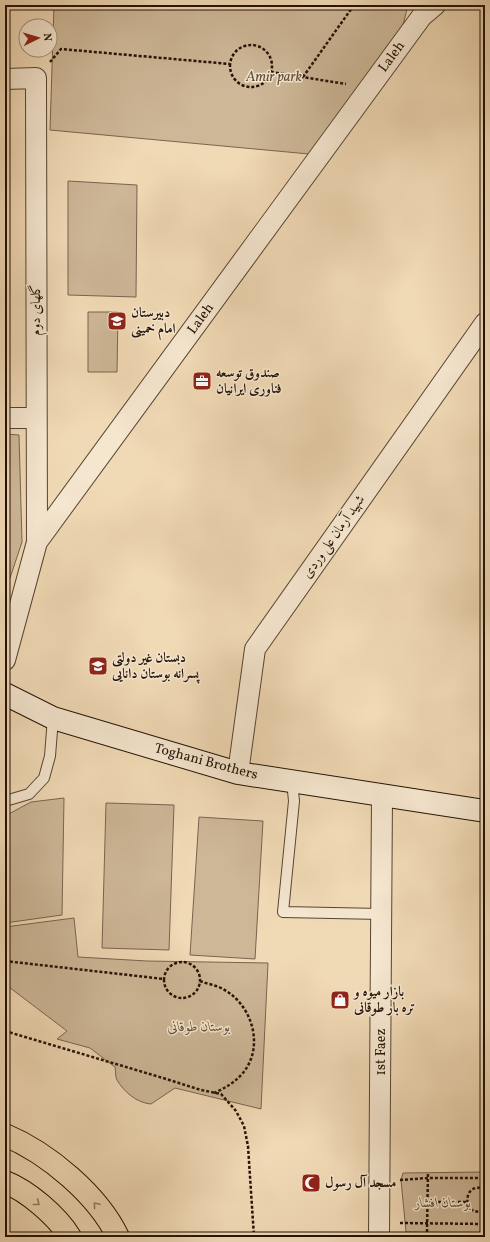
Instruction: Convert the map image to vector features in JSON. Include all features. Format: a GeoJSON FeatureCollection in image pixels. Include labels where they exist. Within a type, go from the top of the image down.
{"type":"FeatureCollection","features":[{"type":"Feature","properties":{"kind":"highway"},"geometry":{"type":"LineString","coordinates":[[5,1135],[29,1148],[58,1167],[84,1190],[102,1212],[118,1237]]}},
{"type":"Feature","properties":{"kind":"highway"},"geometry":{"type":"LineString","coordinates":[[5,1182],[40,1205],[58,1222],[70,1237]]}},
{"type":"Feature","properties":{"kind":"street","name":"Laleh"},"geometry":{"type":"LineString","coordinates":[[5,660],[37,542],[427,9]]}},
{"type":"Feature","properties":{"kind":"street","name":"گلهای دوم"},"geometry":{"type":"LineString","coordinates":[[5,79],[36,78],[37,542]]}},
{"type":"Feature","properties":{"kind":"street","name":"شهید آرمان علی وردی"},"geometry":{"type":"LineString","coordinates":[[238,773],[255,649],[485,323]]}},
{"type":"Feature","properties":{"kind":"street"},"geometry":{"type":"LineString","coordinates":[[5,418],[36,418]]}},
{"type":"Feature","properties":{"kind":"street","name":"Toghani Brothers"},"geometry":{"type":"LineString","coordinates":[[5,694],[53,718],[238,773],[485,811]]}},
{"type":"Feature","properties":{"kind":"street","name":"1st Faez"},"geometry":{"type":"LineString","coordinates":[[379,1230],[382,794]]}},
{"type":"Feature","properties":{"kind":"lane"},"geometry":{"type":"LineString","coordinates":[[5,801],[29,794],[44,778],[50,756],[53,718]]}},
{"type":"Feature","properties":{"kind":"lane"},"geometry":{"type":"LineString","coordinates":[[292,781],[294,801],[283,912],[382,914]]}},
{"type":"Feature","properties":{"kind":"path"},"geometry":{"type":"LineString","coordinates":[[303,77],[354,5]]}},
{"type":"Feature","properties":{"kind":"path"},"geometry":{"type":"LineString","coordinates":[[248,45],[255,45],[267,52],[271,58],[272,65],[268,78],[263,83],[257,86],[244,86],[233,77],[230,64],[236,51],[248,45]]}},
{"type":"Feature","properties":{"kind":"path"},"geometry":{"type":"LineString","coordinates":[[61,49],[230,64]]}},
{"type":"Feature","properties":{"kind":"path"},"geometry":{"type":"LineString","coordinates":[[271,72],[370,88]]}},
{"type":"Feature","properties":{"kind":"path"},"geometry":{"type":"LineString","coordinates":[[5,961],[164,978]]}},
{"type":"Feature","properties":{"kind":"path"},"geometry":{"type":"LineString","coordinates":[[180,962],[186,963],[196,970],[200,981],[196,992],[186,998],[181,998],[170,994],[164,984],[164,978],[166,972],[170,968],[180,962]]}},
{"type":"Feature","properties":{"kind":"path"},"geometry":{"type":"LineString","coordinates":[[200,981],[224,989],[238,1001],[247,1011],[255,1038],[250,1060],[243,1073],[226,1088],[214,1093]]}},
{"type":"Feature","properties":{"kind":"path"},"geometry":{"type":"LineString","coordinates":[[5,1031],[221,1094],[236,1111],[244,1126],[248,1146],[254,1237]]}},
{"type":"Feature","properties":{"kind":"path"},"geometry":{"type":"LineString","coordinates":[[427,1232],[428,1172]]}},
{"type":"Feature","properties":{"kind":"path"},"geometry":{"type":"LineString","coordinates":[[481,1233],[483,1211],[478,1212],[471,1209],[467,1202],[467,1198],[474,1188],[484,1188],[484,1172]]}},
{"type":"Feature","properties":{"kind":"path"},"geometry":{"type":"LineString","coordinates":[[380,1178],[401,1180],[428,1178],[484,1178]]}},
{"type":"Feature","properties":{"kind":"path"},"geometry":{"type":"LineString","coordinates":[[428,1202],[467,1202]]}},
{"type":"Feature","properties":{"kind":"path"},"geometry":{"type":"LineString","coordinates":[[379,1230],[428,1224],[485,1224]]}},
{"type":"Feature","properties":{"kind":"green space","name":"Amir park"},"geometry":{"type":"Polygon","coordinates":[[[54,5],[408,5],[403,25],[309,154],[50,130],[52,58],[58,58],[58,18],[54,18],[54,5]]]}},
{"type":"Feature","properties":{"kind":"green space"},"geometry":{"type":"Polygon","coordinates":[[[68,181],[137,185],[136,297],[68,295],[68,181]]]}},
{"type":"Feature","properties":{"kind":"green space"},"geometry":{"type":"Polygon","coordinates":[[[88,312],[118,312],[117,372],[88,372],[88,312]]]}},
{"type":"Feature","properties":{"kind":"green space"},"geometry":{"type":"Polygon","coordinates":[[[5,434],[19,435],[22,542],[5,593],[5,434]]]}},
{"type":"Feature","properties":{"kind":"green space"},"geometry":{"type":"Polygon","coordinates":[[[64,798],[62,915],[5,923],[5,816],[31,802],[64,798]]]}},
{"type":"Feature","properties":{"kind":"green space"},"geometry":{"type":"Polygon","coordinates":[[[106,803],[174,805],[169,950],[102,948],[106,803]]]}},
{"type":"Feature","properties":{"kind":"green space"},"geometry":{"type":"Polygon","coordinates":[[[199,817],[263,821],[255,959],[190,955],[199,817]]]}},
{"type":"Feature","properties":{"kind":"green space","name":"بوستان طوقانی"},"geometry":{"type":"Polygon","coordinates":[[[74,918],[78,957],[147,961],[268,963],[261,1109],[175,1088],[151,1104],[141,1102],[127,1093],[116,1079],[115,1067],[90,1048],[57,1039],[67,1031],[5,984],[5,927],[74,918]]]}},
{"type":"Feature","properties":{"kind":"green space","name":"بوستان افشار"},"geometry":{"type":"Polygon","coordinates":[[[485,1172],[485,1233],[406,1232],[401,1180],[403,1173],[485,1172]]]}},
{"type":"Feature","properties":{"kind":"place","name":"دبیرستان امام خمینی"},"geometry":{"type":"Point","coordinates":[117,321]}},
{"type":"Feature","properties":{"kind":"place","name":"صندوق توسعه فناوری ایرانیان"},"geometry":{"type":"Point","coordinates":[202,381]}},
{"type":"Feature","properties":{"kind":"place","name":"دبستان غیر دولتی پسرانه بوستان دانایی"},"geometry":{"type":"Point","coordinates":[98,666]}},
{"type":"Feature","properties":{"kind":"place","name":"بازار میوه و تره بار طوقانی"},"geometry":{"type":"Point","coordinates":[340,1000]}},
{"type":"Feature","properties":{"kind":"place","name":"مسجد آل رسول"},"geometry":{"type":"Point","coordinates":[311,1183]}}]}
